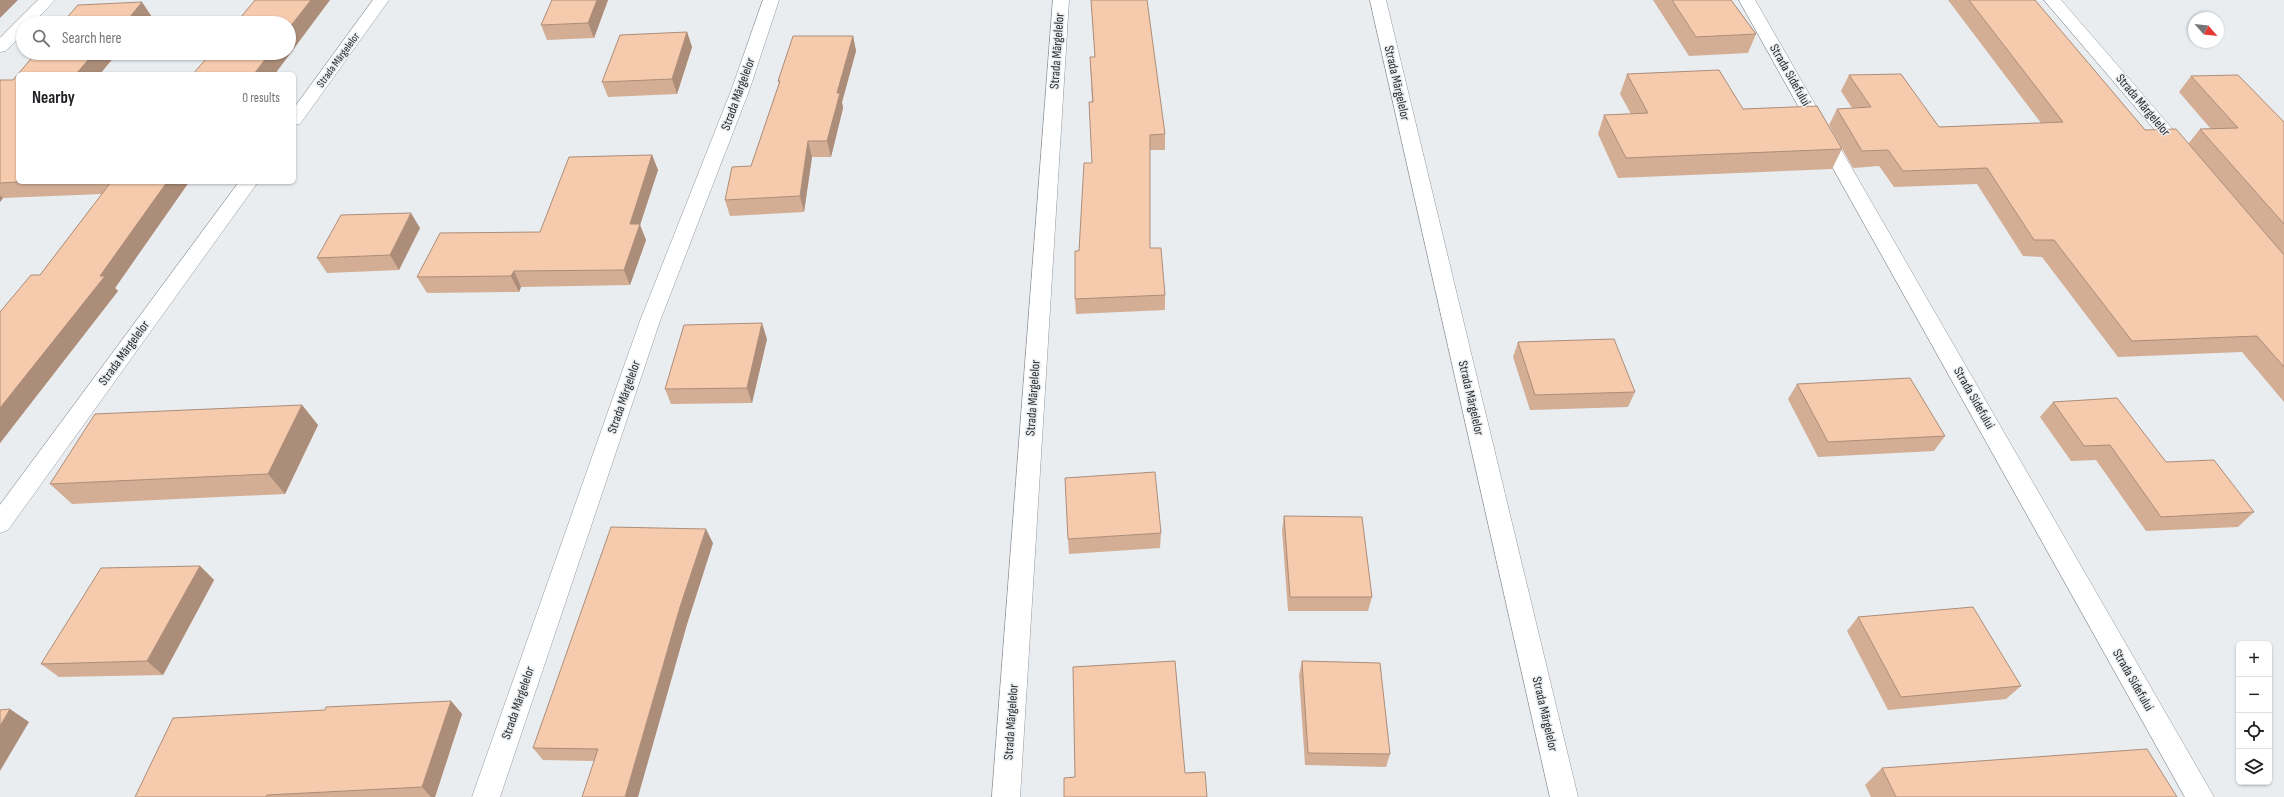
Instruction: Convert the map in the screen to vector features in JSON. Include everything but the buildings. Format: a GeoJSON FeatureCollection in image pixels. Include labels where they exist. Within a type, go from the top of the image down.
{"type":"FeatureCollection","features":[{"type":"Feature","properties":{"kind":"street"},"geometry":{"type":"LineString","coordinates":[[32,16],[48,0]]}},
{"type":"Feature","properties":{"kind":"street","name":"Strada Mărgelelor"},"geometry":{"type":"LineString","coordinates":[[296,117],[381,0]]}},
{"type":"Feature","properties":{"kind":"street","name":"Strada Mărgelelor"},"geometry":{"type":"LineString","coordinates":[[486,797],[647,328],[740,91],[771,0]]}},
{"type":"Feature","properties":{"kind":"street","name":"Strada Mărgelelor"},"geometry":{"type":"LineString","coordinates":[[1006,797],[1061,0]]}},
{"type":"Feature","properties":{"kind":"street","name":"Strada Mărgelelor"},"geometry":{"type":"LineString","coordinates":[[1378,0],[1564,797]]}},
{"type":"Feature","properties":{"kind":"street","name":"Strada Sidefului"},"geometry":{"type":"LineString","coordinates":[[1747,0],[2200,797]]}},
{"type":"Feature","properties":{"kind":"street","name":"Strada Mărgelelor"},"geometry":{"type":"LineString","coordinates":[[2052,0],[2095,48],[2196,168]]}},
{"type":"Feature","properties":{"kind":"street"},"geometry":{"type":"LineString","coordinates":[[0,47],[16,32]]}},
{"type":"Feature","properties":{"kind":"street","name":"Strada Mărgelelor"},"geometry":{"type":"LineString","coordinates":[[0,523],[248,184]]}}]}
